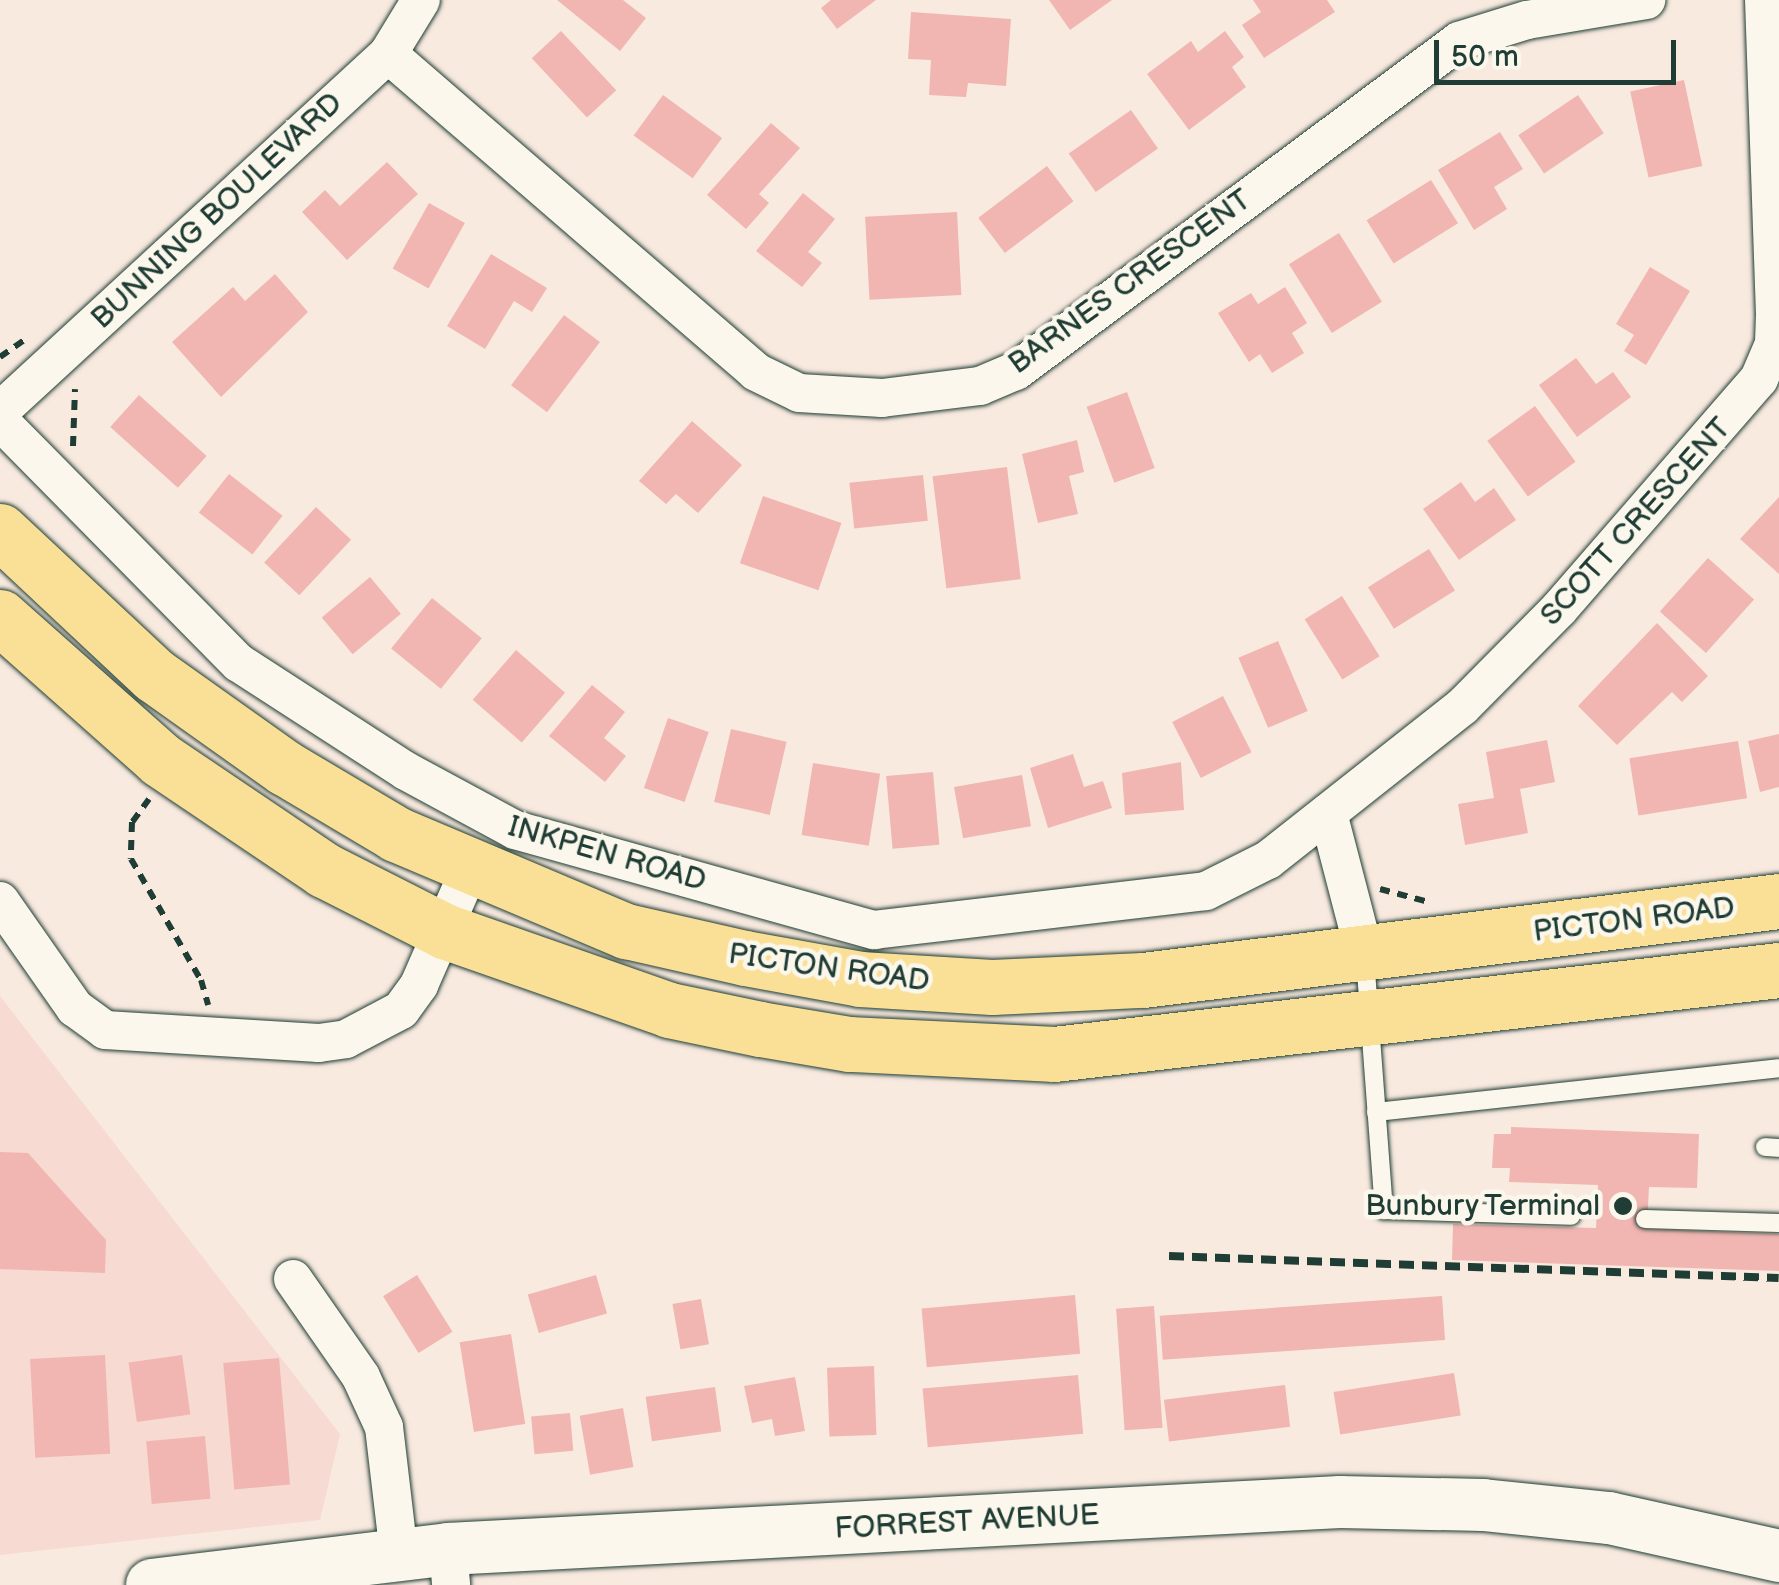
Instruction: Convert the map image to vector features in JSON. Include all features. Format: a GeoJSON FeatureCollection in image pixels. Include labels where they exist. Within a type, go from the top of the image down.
{"type":"FeatureCollection","features":[{"type":"Feature","properties":{"kind":"main road","name":"PICTON ROAD"},"geometry":{"type":"LineString","coordinates":[[0,532],[154,675],[208,716],[396,834],[626,931],[860,979],[1048,984],[1365,955],[1779,902]]}},
{"type":"Feature","properties":{"kind":"main road"},"geometry":{"type":"LineString","coordinates":[[0,617],[161,760],[240,818],[444,931],[669,1010],[850,1044],[1054,1054],[1779,970]]}},
{"type":"Feature","properties":{"kind":"main road","name":"FORREST AVENUE"},"geometry":{"type":"LineString","coordinates":[[152,1585],[1340,1502],[1484,1505],[1609,1518],[1779,1556]]}},
{"type":"Feature","properties":{"kind":"street","name":"BARNES CRESCENT"},"geometry":{"type":"LineString","coordinates":[[388,54],[756,372],[799,392],[882,398],[980,386],[1016,370],[1459,41],[1528,20],[1646,0]]}},
{"type":"Feature","properties":{"kind":"street","name":"SCOTT CRESCENT"},"geometry":{"type":"LineString","coordinates":[[1328,814],[1462,706],[1559,610],[1760,380],[1774,343],[1776,314],[1764,0]]}},
{"type":"Feature","properties":{"kind":"street","name":"BUNNING BOULEVARD"},"geometry":{"type":"LineString","coordinates":[[0,411],[388,54],[407,5]]}},
{"type":"Feature","properties":{"kind":"street","name":"INKPEN ROAD"},"geometry":{"type":"LineString","coordinates":[[0,421],[239,663],[406,771],[515,830],[874,930],[900,930],[1206,891],[1268,860],[1328,814]]}},
{"type":"Feature","properties":{"kind":"street"},"geometry":{"type":"LineString","coordinates":[[1328,814],[1365,955]]}},
{"type":"Feature","properties":{"kind":"street"},"geometry":{"type":"LineString","coordinates":[[0,902],[88,1022],[128,1035],[346,1039],[402,1010],[444,931],[470,868]]}},
{"type":"Feature","properties":{"kind":"street"},"geometry":{"type":"LineString","coordinates":[[293,1278],[361,1376],[384,1426],[432,1563]]}},
{"type":"Feature","properties":{"kind":"lane"},"geometry":{"type":"LineString","coordinates":[[1365,955],[1384,1210],[1571,1216]]}},
{"type":"Feature","properties":{"kind":"lane"},"geometry":{"type":"LineString","coordinates":[[1376,1112],[1779,1068]]}},
{"type":"Feature","properties":{"kind":"lane"},"geometry":{"type":"LineString","coordinates":[[1645,1219],[1779,1223]]}},
{"type":"Feature","properties":{"kind":"path"},"geometry":{"type":"LineString","coordinates":[[69,380],[75,389],[73,445],[79,459]]}},
{"type":"Feature","properties":{"kind":"path"},"geometry":{"type":"LineString","coordinates":[[157,789],[132,822],[131,859],[201,980],[208,1016]]}},
{"type":"Feature","properties":{"kind":"shaded area"},"geometry":{"type":"Polygon","coordinates":[[[0,996],[340,1434],[320,1520],[0,1555],[0,996]]]}},
{"type":"Feature","properties":{"kind":"building"},"geometry":{"type":"Polygon","coordinates":[[[557,0],[623,0],[646,18],[620,51],[557,0]]]}},
{"type":"Feature","properties":{"kind":"building"},"geometry":{"type":"Polygon","coordinates":[[[831,0],[876,0],[837,29],[821,8],[831,0]]]}},
{"type":"Feature","properties":{"kind":"building"},"geometry":{"type":"Polygon","coordinates":[[[1049,0],[1112,0],[1070,30],[1049,0]]]}},
{"type":"Feature","properties":{"kind":"building"},"geometry":{"type":"Polygon","coordinates":[[[1253,0],[1327,0],[1335,12],[1264,58],[1242,25],[1261,12],[1253,0]]]}},
{"type":"Feature","properties":{"kind":"building"},"geometry":{"type":"Polygon","coordinates":[[[911,12],[1011,19],[1006,86],[968,83],[966,97],[929,95],[931,60],[908,59],[911,12]]]}},
{"type":"Feature","properties":{"kind":"building"},"geometry":{"type":"Polygon","coordinates":[[[561,31],[616,90],[587,118],[532,58],[561,31]]]}},
{"type":"Feature","properties":{"kind":"building"},"geometry":{"type":"Polygon","coordinates":[[[1225,31],[1244,57],[1232,67],[1246,87],[1189,130],[1147,74],[1191,41],[1198,52],[1225,31]]]}},
{"type":"Feature","properties":{"kind":"building"},"geometry":{"type":"Polygon","coordinates":[[[1684,80],[1702,166],[1648,178],[1630,91],[1684,80]]]}},
{"type":"Feature","properties":{"kind":"building"},"geometry":{"type":"Polygon","coordinates":[[[663,95],[722,138],[693,178],[634,135],[663,95]]]}},
{"type":"Feature","properties":{"kind":"building"},"geometry":{"type":"Polygon","coordinates":[[[1578,95],[1604,133],[1544,173],[1518,135],[1578,95]]]}},
{"type":"Feature","properties":{"kind":"building"},"geometry":{"type":"Polygon","coordinates":[[[1131,110],[1158,149],[1096,192],[1069,154],[1131,110]]]}},
{"type":"Feature","properties":{"kind":"building"},"geometry":{"type":"Polygon","coordinates":[[[771,123],[800,148],[759,194],[769,203],[746,229],[707,195],[771,123]]]}},
{"type":"Feature","properties":{"kind":"building"},"geometry":{"type":"Polygon","coordinates":[[[1500,132],[1523,169],[1494,187],[1507,209],[1474,230],[1438,170],[1500,132]]]}},
{"type":"Feature","properties":{"kind":"building"},"geometry":{"type":"Polygon","coordinates":[[[387,162],[418,194],[347,260],[302,212],[325,190],[340,206],[387,162]]]}},
{"type":"Feature","properties":{"kind":"building"},"geometry":{"type":"Polygon","coordinates":[[[1047,166],[1073,201],[1005,253],[978,218],[1047,166]]]}},
{"type":"Feature","properties":{"kind":"building"},"geometry":{"type":"Polygon","coordinates":[[[1431,180],[1458,223],[1394,264],[1367,220],[1431,180]]]}},
{"type":"Feature","properties":{"kind":"building"},"geometry":{"type":"Polygon","coordinates":[[[803,193],[835,219],[808,252],[822,263],[802,287],[756,251],[803,193]]]}},
{"type":"Feature","properties":{"kind":"building"},"geometry":{"type":"Polygon","coordinates":[[[429,203],[465,223],[428,288],[393,269],[429,203]]]}},
{"type":"Feature","properties":{"kind":"building"},"geometry":{"type":"Polygon","coordinates":[[[957,212],[961,295],[869,300],[865,217],[957,212]]]}},
{"type":"Feature","properties":{"kind":"building"},"geometry":{"type":"Polygon","coordinates":[[[1339,233],[1382,302],[1332,333],[1289,264],[1339,233]]]}},
{"type":"Feature","properties":{"kind":"building"},"geometry":{"type":"Polygon","coordinates":[[[491,254],[547,288],[532,312],[514,301],[485,349],[447,326],[491,254]]]}},
{"type":"Feature","properties":{"kind":"building"},"geometry":{"type":"Polygon","coordinates":[[[1650,267],[1690,291],[1646,365],[1624,351],[1634,335],[1616,324],[1650,267]]]}},
{"type":"Feature","properties":{"kind":"building"},"geometry":{"type":"Polygon","coordinates":[[[275,274],[308,312],[221,397],[172,342],[233,287],[245,301],[275,274]]]}},
{"type":"Feature","properties":{"kind":"building"},"geometry":{"type":"Polygon","coordinates":[[[1285,287],[1307,323],[1292,333],[1304,353],[1272,373],[1260,354],[1249,362],[1218,313],[1251,293],[1258,304],[1285,287]]]}},
{"type":"Feature","properties":{"kind":"building"},"geometry":{"type":"Polygon","coordinates":[[[564,315],[600,342],[547,412],[511,385],[564,315]]]}},
{"type":"Feature","properties":{"kind":"building"},"geometry":{"type":"Polygon","coordinates":[[[1576,358],[1596,384],[1613,372],[1631,397],[1577,437],[1539,385],[1576,358]]]}},
{"type":"Feature","properties":{"kind":"building"},"geometry":{"type":"Polygon","coordinates":[[[1127,392],[1155,468],[1114,483],[1087,407],[1127,392]]]}},
{"type":"Feature","properties":{"kind":"building"},"geometry":{"type":"Polygon","coordinates":[[[139,395],[207,456],[178,488],[110,427],[139,395]]]}},
{"type":"Feature","properties":{"kind":"building"},"geometry":{"type":"Polygon","coordinates":[[[1535,406],[1576,462],[1528,497],[1487,441],[1535,406]]]}},
{"type":"Feature","properties":{"kind":"building"},"geometry":{"type":"Polygon","coordinates":[[[692,421],[742,465],[698,513],[676,494],[666,504],[639,481],[692,421]]]}},
{"type":"Feature","properties":{"kind":"building"},"geometry":{"type":"Polygon","coordinates":[[[1077,440],[1084,472],[1069,476],[1078,514],[1038,523],[1022,454],[1077,440]]]}},
{"type":"Feature","properties":{"kind":"building"},"geometry":{"type":"Polygon","coordinates":[[[1007,467],[1021,579],[946,588],[933,476],[1007,467]]]}},
{"type":"Feature","properties":{"kind":"building"},"geometry":{"type":"Polygon","coordinates":[[[229,474],[283,516],[252,554],[199,513],[229,474]]]}},
{"type":"Feature","properties":{"kind":"building"},"geometry":{"type":"Polygon","coordinates":[[[923,475],[928,521],[854,528],[849,483],[923,475]]]}},
{"type":"Feature","properties":{"kind":"building"},"geometry":{"type":"Polygon","coordinates":[[[1461,482],[1475,502],[1494,488],[1516,520],[1459,560],[1423,509],[1461,482]]]}},
{"type":"Feature","properties":{"kind":"building"},"geometry":{"type":"Polygon","coordinates":[[[763,496],[841,523],[818,590],[740,563],[763,496]]]}},
{"type":"Feature","properties":{"kind":"building"},"geometry":{"type":"Polygon","coordinates":[[[1779,497],[1779,574],[1740,539],[1779,497]]]}},
{"type":"Feature","properties":{"kind":"building"},"geometry":{"type":"Polygon","coordinates":[[[316,507],[351,540],[299,595],[264,563],[316,507]]]}},
{"type":"Feature","properties":{"kind":"building"},"geometry":{"type":"Polygon","coordinates":[[[1429,549],[1455,591],[1394,629],[1368,587],[1429,549]]]}},
{"type":"Feature","properties":{"kind":"building"},"geometry":{"type":"Polygon","coordinates":[[[1708,558],[1754,599],[1706,653],[1660,612],[1708,558]]]}},
{"type":"Feature","properties":{"kind":"building"},"geometry":{"type":"Polygon","coordinates":[[[370,577],[401,614],[353,654],[322,617],[370,577]]]}},
{"type":"Feature","properties":{"kind":"building"},"geometry":{"type":"Polygon","coordinates":[[[1342,596],[1380,656],[1342,680],[1305,619],[1342,596]]]}},
{"type":"Feature","properties":{"kind":"building"},"geometry":{"type":"Polygon","coordinates":[[[432,598],[482,638],[441,689],[391,649],[432,598]]]}},
{"type":"Feature","properties":{"kind":"building"},"geometry":{"type":"Polygon","coordinates":[[[1657,623],[1708,676],[1682,702],[1672,692],[1617,745],[1578,706],[1657,623]]]}},
{"type":"Feature","properties":{"kind":"building"},"geometry":{"type":"Polygon","coordinates":[[[1278,641],[1308,711],[1268,728],[1238,658],[1278,641]]]}},
{"type":"Feature","properties":{"kind":"building"},"geometry":{"type":"Polygon","coordinates":[[[516,650],[565,693],[522,742],[473,700],[516,650]]]}},
{"type":"Feature","properties":{"kind":"building"},"geometry":{"type":"Polygon","coordinates":[[[592,685],[625,712],[604,738],[626,756],[605,782],[549,736],[592,685]]]}},
{"type":"Feature","properties":{"kind":"building"},"geometry":{"type":"Polygon","coordinates":[[[1223,696],[1252,752],[1201,778],[1172,722],[1223,696]]]}},
{"type":"Feature","properties":{"kind":"building"},"geometry":{"type":"Polygon","coordinates":[[[668,718],[709,732],[685,802],[644,788],[668,718]]]}},
{"type":"Feature","properties":{"kind":"building"},"geometry":{"type":"Polygon","coordinates":[[[731,729],[787,742],[770,815],[714,802],[731,729]]]}},
{"type":"Feature","properties":{"kind":"building"},"geometry":{"type":"Polygon","coordinates":[[[1779,734],[1779,787],[1760,792],[1748,741],[1779,734]]]}},
{"type":"Feature","properties":{"kind":"building"},"geometry":{"type":"Polygon","coordinates":[[[1547,740],[1555,782],[1520,789],[1528,833],[1465,845],[1458,804],[1494,798],[1486,752],[1547,740]]]}},
{"type":"Feature","properties":{"kind":"building"},"geometry":{"type":"Polygon","coordinates":[[[1738,741],[1747,798],[1638,815],[1629,758],[1738,741]]]}},
{"type":"Feature","properties":{"kind":"building"},"geometry":{"type":"Polygon","coordinates":[[[1073,754],[1084,787],[1103,781],[1112,808],[1048,828],[1030,768],[1073,754]]]}},
{"type":"Feature","properties":{"kind":"building"},"geometry":{"type":"Polygon","coordinates":[[[1181,762],[1184,810],[1125,815],[1122,773],[1181,762]]]}},
{"type":"Feature","properties":{"kind":"building"},"geometry":{"type":"Polygon","coordinates":[[[813,763],[880,774],[869,846],[802,835],[813,763]]]}},
{"type":"Feature","properties":{"kind":"building"},"geometry":{"type":"Polygon","coordinates":[[[933,772],[939,845],[893,849],[886,776],[933,772]]]}},
{"type":"Feature","properties":{"kind":"building"},"geometry":{"type":"Polygon","coordinates":[[[1022,775],[1031,826],[963,838],[954,787],[1022,775]]]}},
{"type":"Feature","properties":{"kind":"building","name":"Bunbury Terminal"},"geometry":{"type":"Polygon","coordinates":[[[1511,1127],[1699,1134],[1697,1188],[1649,1187],[1647,1229],[1779,1234],[1779,1271],[1452,1260],[1453,1224],[1596,1228],[1598,1185],[1509,1182],[1510,1168],[1492,1168],[1494,1134],[1511,1134],[1511,1127]]]}},
{"type":"Feature","properties":{"kind":"building"},"geometry":{"type":"Polygon","coordinates":[[[0,1152],[28,1153],[106,1240],[105,1273],[0,1269],[0,1152]]]}},
{"type":"Feature","properties":{"kind":"building"},"geometry":{"type":"Polygon","coordinates":[[[417,1275],[453,1332],[419,1353],[383,1296],[417,1275]]]}},
{"type":"Feature","properties":{"kind":"building"},"geometry":{"type":"Polygon","coordinates":[[[596,1275],[607,1313],[539,1333],[528,1295],[596,1275]]]}},
{"type":"Feature","properties":{"kind":"building"},"geometry":{"type":"Polygon","coordinates":[[[1075,1295],[1080,1354],[927,1367],[922,1308],[1075,1295]]]}},
{"type":"Feature","properties":{"kind":"building"},"geometry":{"type":"Polygon","coordinates":[[[1442,1296],[1445,1340],[1163,1360],[1160,1316],[1442,1296]]]}},
{"type":"Feature","properties":{"kind":"building"},"geometry":{"type":"Polygon","coordinates":[[[701,1299],[709,1344],[680,1349],[672,1304],[701,1299]]]}},
{"type":"Feature","properties":{"kind":"building"},"geometry":{"type":"Polygon","coordinates":[[[1154,1306],[1163,1428],[1125,1430],[1116,1309],[1154,1306]]]}},
{"type":"Feature","properties":{"kind":"building"},"geometry":{"type":"Polygon","coordinates":[[[511,1334],[525,1424],[474,1432],[460,1342],[511,1334]]]}},
{"type":"Feature","properties":{"kind":"building"},"geometry":{"type":"Polygon","coordinates":[[[105,1355],[110,1454],[35,1458],[30,1359],[105,1355]]]}},
{"type":"Feature","properties":{"kind":"building"},"geometry":{"type":"Polygon","coordinates":[[[182,1355],[190,1414],[137,1422],[129,1363],[182,1355]]]}},
{"type":"Feature","properties":{"kind":"building"},"geometry":{"type":"Polygon","coordinates":[[[279,1358],[290,1485],[234,1489],[223,1363],[279,1358]]]}},
{"type":"Feature","properties":{"kind":"building"},"geometry":{"type":"Polygon","coordinates":[[[874,1366],[876,1435],[829,1437],[827,1368],[874,1366]]]}},
{"type":"Feature","properties":{"kind":"building"},"geometry":{"type":"Polygon","coordinates":[[[1454,1373],[1461,1415],[1340,1435],[1334,1392],[1454,1373]]]}},
{"type":"Feature","properties":{"kind":"building"},"geometry":{"type":"Polygon","coordinates":[[[1078,1375],[1083,1434],[928,1447],[923,1389],[1078,1375]]]}},
{"type":"Feature","properties":{"kind":"building"},"geometry":{"type":"Polygon","coordinates":[[[795,1377],[805,1431],[775,1436],[772,1419],[752,1423],[744,1386],[795,1377]]]}},
{"type":"Feature","properties":{"kind":"building"},"geometry":{"type":"Polygon","coordinates":[[[1285,1385],[1290,1427],[1169,1442],[1164,1400],[1285,1385]]]}},
{"type":"Feature","properties":{"kind":"building"},"geometry":{"type":"Polygon","coordinates":[[[715,1387],[721,1432],[652,1441],[646,1397],[715,1387]]]}},
{"type":"Feature","properties":{"kind":"building"},"geometry":{"type":"Polygon","coordinates":[[[623,1408],[633,1467],[590,1475],[580,1416],[623,1408]]]}},
{"type":"Feature","properties":{"kind":"building"},"geometry":{"type":"Polygon","coordinates":[[[570,1413],[573,1451],[534,1454],[531,1416],[570,1413]]]}},
{"type":"Feature","properties":{"kind":"building"},"geometry":{"type":"Polygon","coordinates":[[[205,1436],[210,1499],[152,1504],[146,1441],[205,1436]]]}},
{"type":"Feature","properties":{"kind":"railway"},"geometry":{"type":"LineString","coordinates":[[1169,1256],[1779,1278]]}},
{"type":"Feature","properties":{"kind":"place","name":"Bunbury Terminal"},"geometry":{"type":"Point","coordinates":[1623,1206]}}]}
